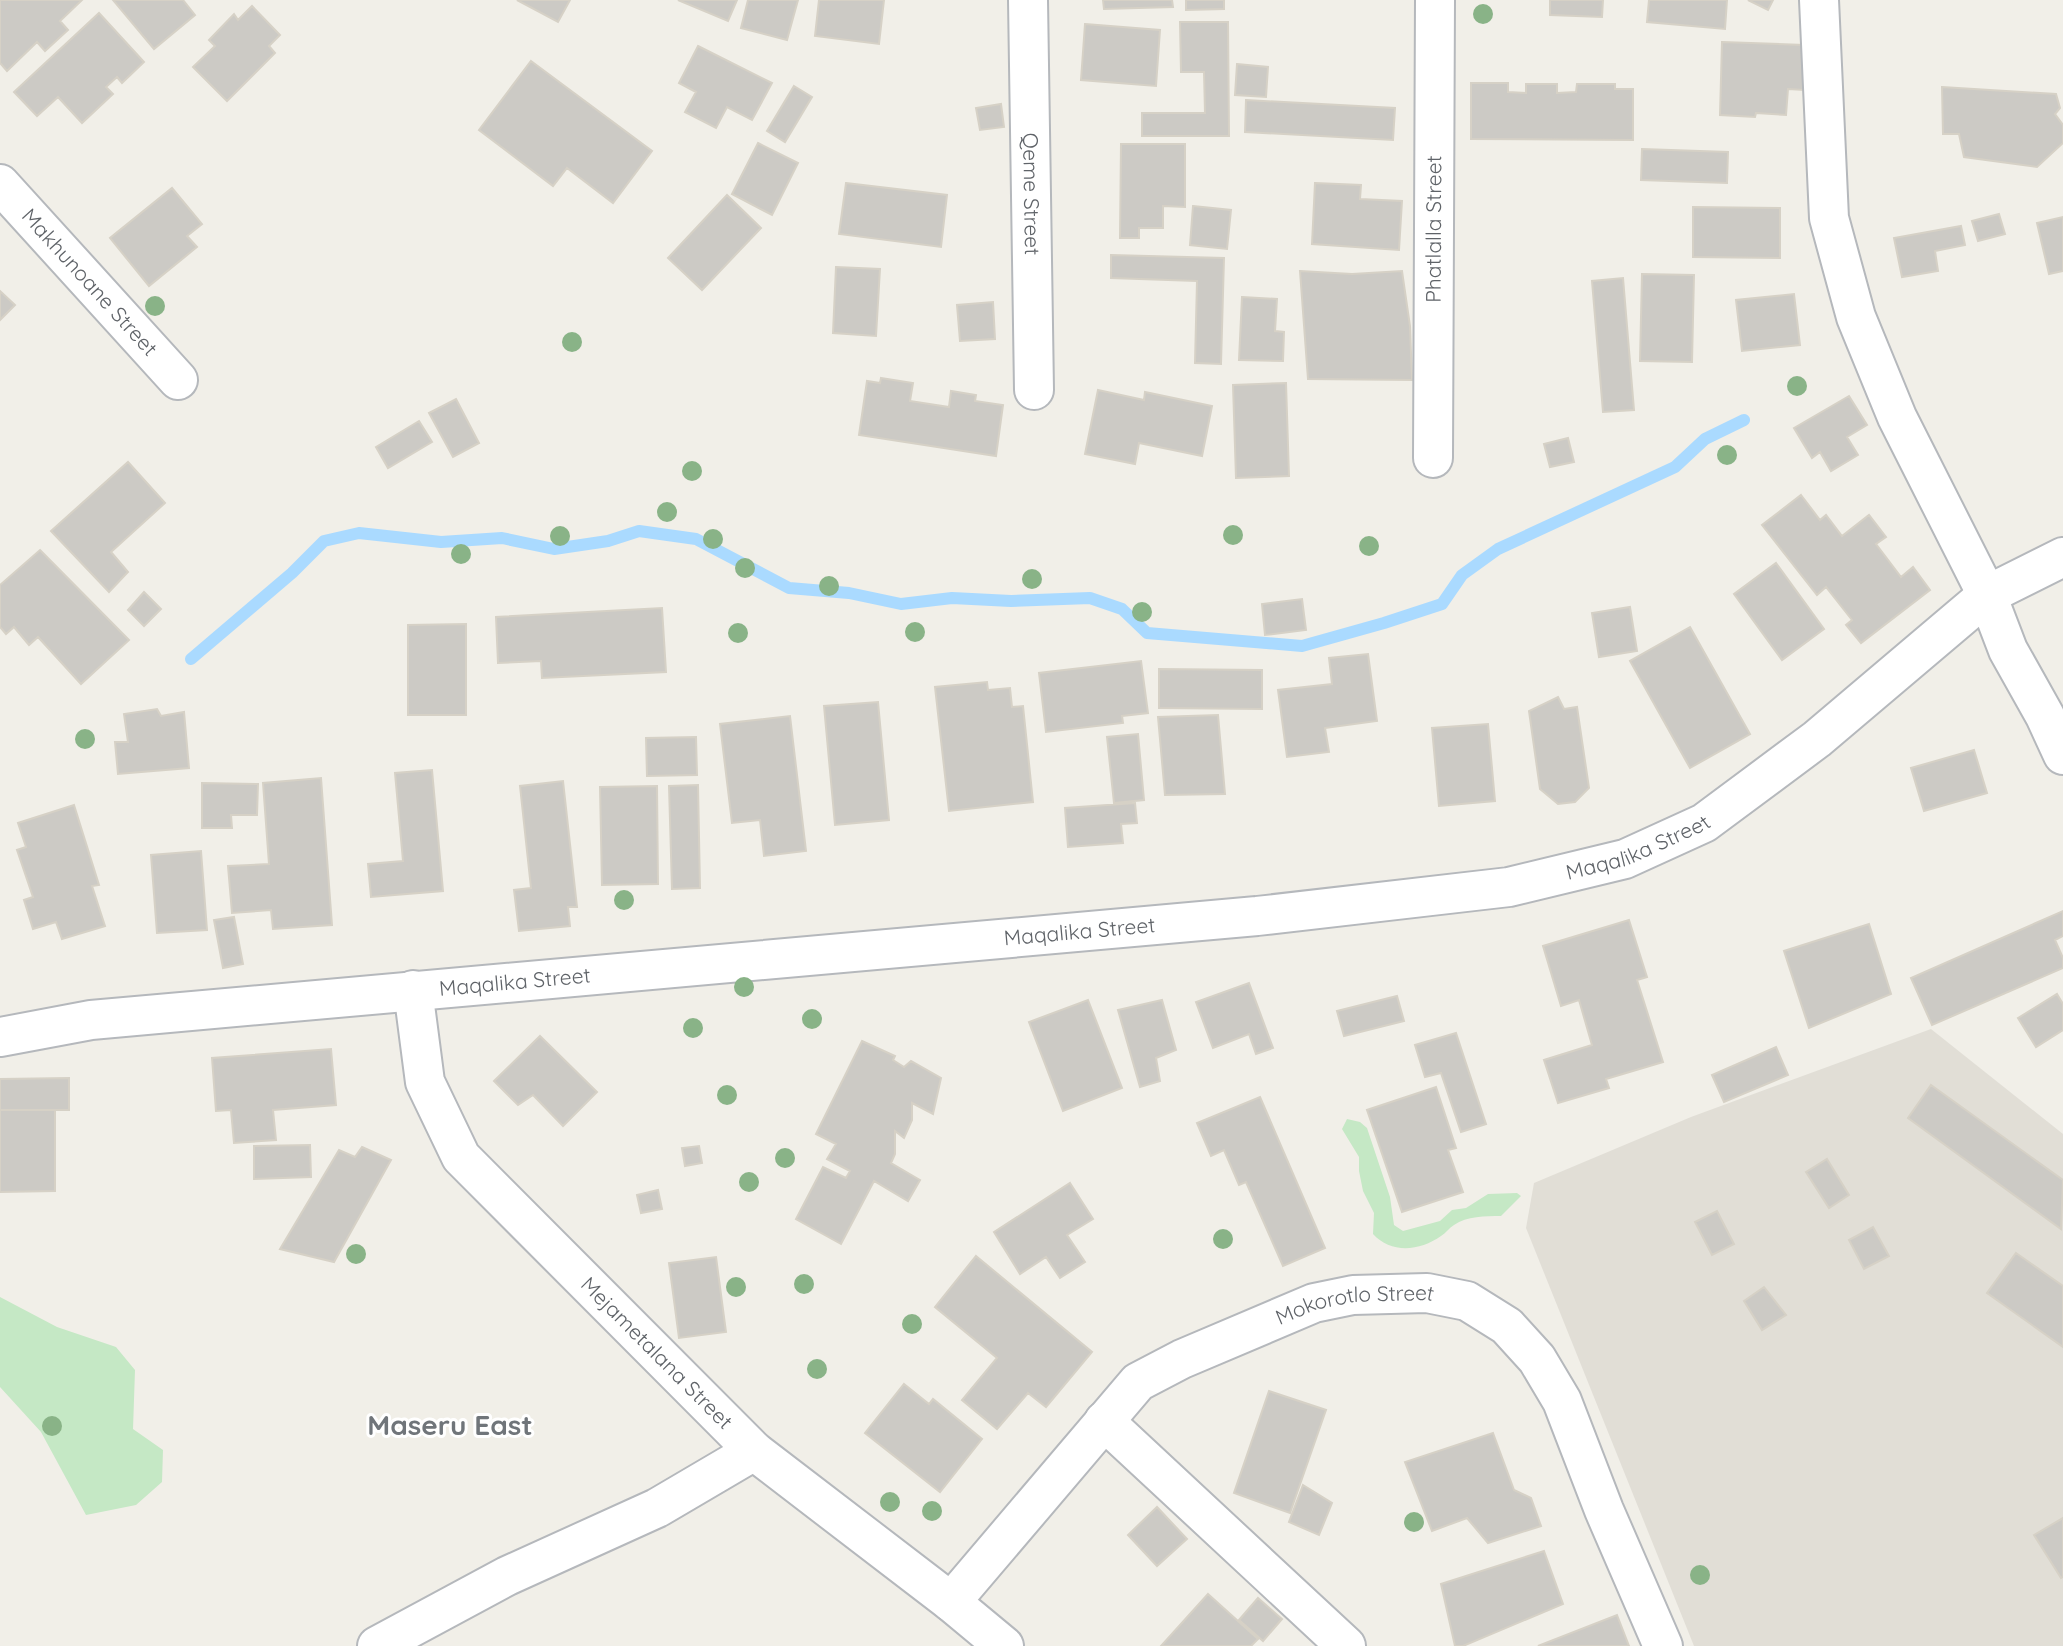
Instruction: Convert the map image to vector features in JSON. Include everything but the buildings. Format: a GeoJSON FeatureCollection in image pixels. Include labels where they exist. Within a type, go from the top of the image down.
{"type":"FeatureCollection","features":[{"type":"Feature","properties":{"kind":"street","name":"Qeme Street"},"geometry":{"type":"LineString","coordinates":[[1028,0],[1034,390]]}},
{"type":"Feature","properties":{"kind":"street","name":"Phatlalla Street"},"geometry":{"type":"LineString","coordinates":[[1433,458],[1435,0]]}},
{"type":"Feature","properties":{"kind":"street"},"geometry":{"type":"LineString","coordinates":[[1819,0],[1829,218],[1856,317],[1897,416],[1987,595],[2008,650],[2045,716],[2063,755]]}},
{"type":"Feature","properties":{"kind":"street","name":"Makhunoane Street"},"geometry":{"type":"LineString","coordinates":[[0,184],[178,380]]}},
{"type":"Feature","properties":{"kind":"street","name":"Maqalika Street"},"geometry":{"type":"LineString","coordinates":[[0,1037],[91,1020],[1257,916],[1509,887],[1625,859],[1704,823],[1817,739],[1987,595],[2063,557]]}},
{"type":"Feature","properties":{"kind":"street","name":"Mejametalana Street"},"geometry":{"type":"LineString","coordinates":[[413,990],[425,1082],[461,1157],[754,1451],[1004,1646]]}},
{"type":"Feature","properties":{"kind":"street","name":"Mokorotlo Street"},"geometry":{"type":"LineString","coordinates":[[951,1602],[1138,1382],[1182,1359],[1314,1303],[1353,1295],[1427,1293],[1467,1301],[1507,1326],[1537,1359],[1562,1401],[1604,1510],[1663,1646]]}},
{"type":"Feature","properties":{"kind":"street"},"geometry":{"type":"LineString","coordinates":[[1104,1421],[1346,1646]]}},
{"type":"Feature","properties":{"kind":"street"},"geometry":{"type":"LineString","coordinates":[[377,1646],[507,1576],[657,1508],[754,1451]]}},
{"type":"Feature","properties":{"kind":"shaded area"},"geometry":{"type":"Polygon","coordinates":[[[1931,1029],[2063,1134],[2063,1646],[1694,1646],[1526,1228],[1534,1183],[1691,1117],[1931,1029]]]}},
{"type":"Feature","properties":{"kind":"green space"},"geometry":{"type":"Polygon","coordinates":[[[1347,1119],[1360,1122],[1367,1128],[1390,1197],[1394,1225],[1403,1231],[1440,1221],[1452,1210],[1466,1208],[1488,1194],[1517,1193],[1521,1196],[1501,1216],[1483,1216],[1459,1222],[1424,1245],[1406,1248],[1388,1245],[1373,1234],[1374,1213],[1363,1191],[1359,1157],[1342,1129],[1347,1119]]]}},
{"type":"Feature","properties":{"kind":"green space"},"geometry":{"type":"Polygon","coordinates":[[[0,1297],[57,1327],[116,1347],[135,1370],[133,1429],[163,1450],[162,1482],[136,1505],[86,1515],[41,1432],[0,1387],[0,1297]]]}},
{"type":"Feature","properties":{"kind":"waterway"},"geometry":{"type":"LineString","coordinates":[[191,659],[292,573],[324,541],[359,533],[441,542],[502,538],[554,549],[608,541],[639,531],[696,539],[789,588],[849,593],[901,604],[952,598],[1011,601],[1090,598],[1122,609],[1147,633],[1302,646],[1442,604],[1462,575],[1498,549],[1675,467],[1705,439],[1744,420]]}},
{"type":"Feature","properties":{"kind":"district","name":"Maseru East"},"geometry":{"type":"Point","coordinates":[450,1425]}}]}
